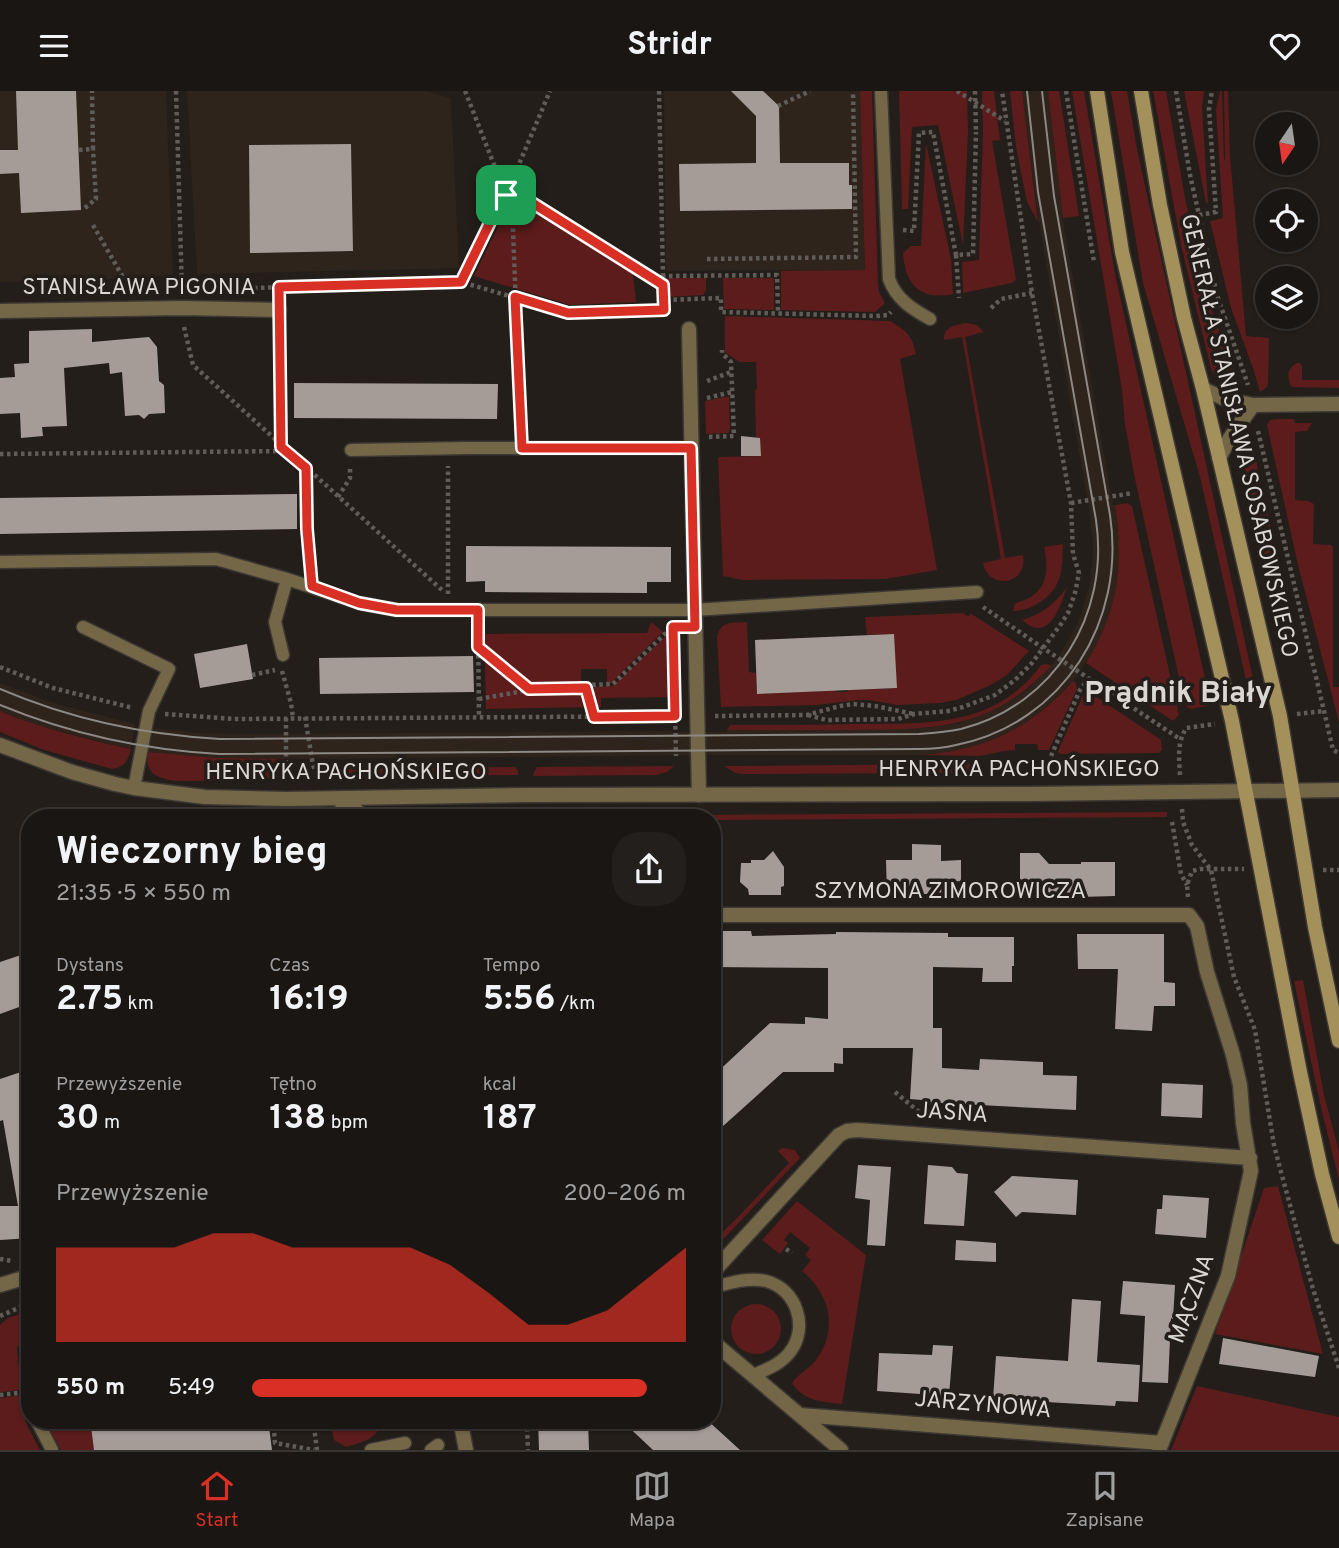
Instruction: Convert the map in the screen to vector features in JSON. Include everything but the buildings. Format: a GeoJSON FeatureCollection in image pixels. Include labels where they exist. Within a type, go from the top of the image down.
{"type":"FeatureCollection","features":[{"type":"Feature","properties":{"kind":"main road"},"geometry":{"type":"LineString","coordinates":[[1097,91],[1122,251],[1232,721],[1300,1073],[1339,1237]]}},
{"type":"Feature","properties":{"kind":"main road","name":"GENERAŁA STANISŁAWA SOSABOWSKIEGO"},"geometry":{"type":"LineString","coordinates":[[1141,91],[1160,205],[1184,318],[1280,716],[1312,906],[1339,1041]]}},
{"type":"Feature","properties":{"kind":"street","name":"STANISŁAWA PIGONIA"},"geometry":{"type":"LineString","coordinates":[[0,311],[160,308],[279,310]]}},
{"type":"Feature","properties":{"kind":"street"},"geometry":{"type":"LineString","coordinates":[[689,329],[699,795]]}},
{"type":"Feature","properties":{"kind":"street"},"geometry":{"type":"LineString","coordinates":[[1203,389],[1225,399],[1339,404]]}},
{"type":"Feature","properties":{"kind":"street"},"geometry":{"type":"LineString","coordinates":[[1219,459],[1251,400]]}},
{"type":"Feature","properties":{"kind":"street","name":"HENRYKA PACHOŃSKIEGO"},"geometry":{"type":"LineString","coordinates":[[0,745],[72,772],[134,788],[205,797],[286,799],[1339,790]]}},
{"type":"Feature","properties":{"kind":"street"},"geometry":{"type":"LineString","coordinates":[[342,809],[346,798],[355,809]]}},
{"type":"Feature","properties":{"kind":"street","name":"SZYMONA ZIMOROWICZA"},"geometry":{"type":"LineString","coordinates":[[721,915],[1189,915]]}},
{"type":"Feature","properties":{"kind":"street","name":"MĄCZNA"},"geometry":{"type":"LineString","coordinates":[[1161,1447],[1228,1276],[1251,1171],[1240,1085],[1233,1055],[1207,971],[1197,926],[1189,915]]}},
{"type":"Feature","properties":{"kind":"street","name":"JASNA"},"geometry":{"type":"LineString","coordinates":[[721,1263],[839,1135],[847,1131],[1250,1158]]}},
{"type":"Feature","properties":{"kind":"street"},"geometry":{"type":"LineString","coordinates":[[0,1285],[21,1279]]}},
{"type":"Feature","properties":{"kind":"street"},"geometry":{"type":"LineString","coordinates":[[721,1348],[841,1450]]}},
{"type":"Feature","properties":{"kind":"street","name":"JARZYNOWA"},"geometry":{"type":"LineString","coordinates":[[800,1415],[1161,1447]]}},
{"type":"Feature","properties":{"kind":"street"},"geometry":{"type":"LineString","coordinates":[[462,1429],[466,1450]]}},
{"type":"Feature","properties":{"kind":"lane"},"geometry":{"type":"LineString","coordinates":[[881,91],[889,279],[892,288],[903,302],[930,319]]}},
{"type":"Feature","properties":{"kind":"lane"},"geometry":{"type":"LineString","coordinates":[[351,450],[691,448]]}},
{"type":"Feature","properties":{"kind":"lane"},"geometry":{"type":"LineString","coordinates":[[0,562],[216,559],[312,586],[359,603],[397,610],[694,610],[976,592]]}},
{"type":"Feature","properties":{"kind":"lane"},"geometry":{"type":"LineString","coordinates":[[283,655],[275,622],[288,579]]}},
{"type":"Feature","properties":{"kind":"lane"},"geometry":{"type":"LineString","coordinates":[[83,627],[169,669],[149,711],[134,788]]}},
{"type":"Feature","properties":{"kind":"lane"},"geometry":{"type":"LineString","coordinates":[[721,1285],[750,1280],[766,1281],[781,1288],[792,1300],[798,1314],[800,1328],[792,1351],[784,1360],[754,1375]]}},
{"type":"Feature","properties":{"kind":"lane"},"geometry":{"type":"LineString","coordinates":[[41,1429],[52,1450]]}},
{"type":"Feature","properties":{"kind":"lane"},"geometry":{"type":"LineString","coordinates":[[372,1450],[405,1443]]}},
{"type":"Feature","properties":{"kind":"path"},"geometry":{"type":"LineString","coordinates":[[85,208],[96,199],[92,91]]}},
{"type":"Feature","properties":{"kind":"path"},"geometry":{"type":"LineString","coordinates":[[176,91],[182,290]]}},
{"type":"Feature","properties":{"kind":"path"},"geometry":{"type":"LineString","coordinates":[[465,91],[512,205],[522,448]]}},
{"type":"Feature","properties":{"kind":"path"},"geometry":{"type":"LineString","coordinates":[[461,282],[506,195],[550,91]]}},
{"type":"Feature","properties":{"kind":"path"},"geometry":{"type":"LineString","coordinates":[[284,449],[279,287],[461,282],[568,313],[664,310],[659,91]]}},
{"type":"Feature","properties":{"kind":"path"},"geometry":{"type":"LineString","coordinates":[[779,106],[810,91]]}},
{"type":"Feature","properties":{"kind":"path"},"geometry":{"type":"LineString","coordinates":[[707,259],[856,257],[853,91]]}},
{"type":"Feature","properties":{"kind":"path"},"geometry":{"type":"LineString","coordinates":[[957,91],[1005,121]]}},
{"type":"Feature","properties":{"kind":"path"},"geometry":{"type":"LineString","coordinates":[[956,255],[972,254],[975,91]]}},
{"type":"Feature","properties":{"kind":"path"},"geometry":{"type":"LineString","coordinates":[[807,715],[826,720],[898,719],[914,714],[948,711],[995,695],[1023,672],[1043,648],[1068,613],[1078,581],[1079,573],[1073,554],[1071,503],[1032,293],[1002,91]]}},
{"type":"Feature","properties":{"kind":"path"},"geometry":{"type":"LineString","coordinates":[[1066,91],[1094,262]]}},
{"type":"Feature","properties":{"kind":"path"},"geometry":{"type":"LineString","coordinates":[[1176,91],[1190,175],[1217,295],[1251,400]]}},
{"type":"Feature","properties":{"kind":"path"},"geometry":{"type":"LineString","coordinates":[[1199,215],[1216,212],[1209,109],[1212,91]]}},
{"type":"Feature","properties":{"kind":"path"},"geometry":{"type":"LineString","coordinates":[[898,230],[914,230],[919,134],[933,132],[956,255],[959,298]]}},
{"type":"Feature","properties":{"kind":"path"},"geometry":{"type":"LineString","coordinates":[[79,150],[93,149]]}},
{"type":"Feature","properties":{"kind":"path"},"geometry":{"type":"LineString","coordinates":[[506,195],[518,194],[663,285]]}},
{"type":"Feature","properties":{"kind":"path"},"geometry":{"type":"LineString","coordinates":[[93,225],[124,278],[125,291]]}},
{"type":"Feature","properties":{"kind":"path"},"geometry":{"type":"LineString","coordinates":[[663,276],[777,275],[778,313]]}},
{"type":"Feature","properties":{"kind":"path"},"geometry":{"type":"LineString","coordinates":[[991,308],[1001,299],[1032,293]]}},
{"type":"Feature","properties":{"kind":"path"},"geometry":{"type":"LineString","coordinates":[[664,300],[721,298],[721,312],[876,316],[892,312]]}},
{"type":"Feature","properties":{"kind":"path"},"geometry":{"type":"LineString","coordinates":[[183,323],[193,365],[448,596],[448,457]]}},
{"type":"Feature","properties":{"kind":"path"},"geometry":{"type":"LineString","coordinates":[[704,437],[734,436],[731,362],[722,350]]}},
{"type":"Feature","properties":{"kind":"path"},"geometry":{"type":"LineString","coordinates":[[702,382],[732,372]]}},
{"type":"Feature","properties":{"kind":"path"},"geometry":{"type":"LineString","coordinates":[[703,400],[732,393]]}},
{"type":"Feature","properties":{"kind":"path"},"geometry":{"type":"LineString","coordinates":[[1257,424],[1324,711],[1334,750],[1339,753]]}},
{"type":"Feature","properties":{"kind":"path"},"geometry":{"type":"LineString","coordinates":[[0,454],[284,449]]}},
{"type":"Feature","properties":{"kind":"path"},"geometry":{"type":"LineString","coordinates":[[306,468],[312,586]]}},
{"type":"Feature","properties":{"kind":"path"},"geometry":{"type":"LineString","coordinates":[[338,497],[346,482]]}},
{"type":"Feature","properties":{"kind":"path"},"geometry":{"type":"LineString","coordinates":[[1071,503],[1133,493]]}},
{"type":"Feature","properties":{"kind":"path"},"geometry":{"type":"LineString","coordinates":[[984,608],[1180,739]]}},
{"type":"Feature","properties":{"kind":"path"},"geometry":{"type":"LineString","coordinates":[[478,610],[479,717]]}},
{"type":"Feature","properties":{"kind":"path"},"geometry":{"type":"LineString","coordinates":[[479,699],[529,689],[586,688],[586,685],[613,684],[673,627],[695,627]]}},
{"type":"Feature","properties":{"kind":"path"},"geometry":{"type":"LineString","coordinates":[[673,627],[678,716],[676,757]]}},
{"type":"Feature","properties":{"kind":"path"},"geometry":{"type":"LineString","coordinates":[[478,647],[529,689]]}},
{"type":"Feature","properties":{"kind":"path"},"geometry":{"type":"LineString","coordinates":[[0,667],[62,691],[149,711],[211,718],[678,716]]}},
{"type":"Feature","properties":{"kind":"path"},"geometry":{"type":"LineString","coordinates":[[253,675],[281,668],[293,717]]}},
{"type":"Feature","properties":{"kind":"path"},"geometry":{"type":"LineString","coordinates":[[1051,756],[1088,678]]}},
{"type":"Feature","properties":{"kind":"path"},"geometry":{"type":"LineString","coordinates":[[586,688],[594,717]]}},
{"type":"Feature","properties":{"kind":"path"},"geometry":{"type":"LineString","coordinates":[[714,716],[807,715],[853,704],[914,714]]}},
{"type":"Feature","properties":{"kind":"path"},"geometry":{"type":"LineString","coordinates":[[1301,713],[1324,711]]}},
{"type":"Feature","properties":{"kind":"path"},"geometry":{"type":"LineString","coordinates":[[286,717],[286,764]]}},
{"type":"Feature","properties":{"kind":"path"},"geometry":{"type":"LineString","coordinates":[[305,717],[319,778],[346,798]]}},
{"type":"Feature","properties":{"kind":"path"},"geometry":{"type":"LineString","coordinates":[[1179,757],[1180,739],[1186,728],[1212,724]]}},
{"type":"Feature","properties":{"kind":"path"},"geometry":{"type":"LineString","coordinates":[[1172,822],[1181,874],[1187,885]]}},
{"type":"Feature","properties":{"kind":"path"},"geometry":{"type":"LineString","coordinates":[[1183,822],[1192,845],[1211,870],[1234,977],[1255,1030],[1281,1172],[1313,1289],[1339,1368]]}},
{"type":"Feature","properties":{"kind":"path"},"geometry":{"type":"LineString","coordinates":[[1189,915],[1187,885],[1192,871],[1236,869]]}},
{"type":"Feature","properties":{"kind":"path"},"geometry":{"type":"LineString","coordinates":[[1330,870],[1339,870]]}},
{"type":"Feature","properties":{"kind":"path"},"geometry":{"type":"LineString","coordinates":[[895,1092],[923,1116],[956,1118],[964,1110],[981,1108],[980,1121]]}},
{"type":"Feature","properties":{"kind":"path"},"geometry":{"type":"LineString","coordinates":[[931,1114],[932,1103]]}},
{"type":"Feature","properties":{"kind":"path"},"geometry":{"type":"LineString","coordinates":[[786,1249],[792,1253]]}},
{"type":"Feature","properties":{"kind":"path"},"geometry":{"type":"LineString","coordinates":[[0,1316],[21,1307]]}},
{"type":"Feature","properties":{"kind":"path"},"geometry":{"type":"LineString","coordinates":[[0,1395],[21,1392]]}},
{"type":"Feature","properties":{"kind":"path"},"geometry":{"type":"LineString","coordinates":[[274,1429],[275,1443],[315,1450],[314,1429]]}},
{"type":"Feature","properties":{"kind":"path"},"geometry":{"type":"LineString","coordinates":[[527,1429],[528,1450]]}},
{"type":"Feature","properties":{"kind":"shaded area"},"geometry":{"type":"Polygon","coordinates":[[[0,91],[166,91],[173,275],[0,282],[0,91]]]}},
{"type":"Feature","properties":{"kind":"shaded area"},"geometry":{"type":"Polygon","coordinates":[[[187,91],[425,91],[451,98],[459,268],[197,274],[187,91]]]}},
{"type":"Feature","properties":{"kind":"shaded area"},"geometry":{"type":"Polygon","coordinates":[[[664,91],[860,91],[865,270],[666,271],[664,91]]]}},
{"type":"Feature","properties":{"kind":"shaded area"},"geometry":{"type":"Polygon","coordinates":[[[860,91],[872,91],[878,284],[885,303],[875,312],[781,310],[781,271],[865,270],[860,91]]]}},
{"type":"Feature","properties":{"kind":"shaded area"},"geometry":{"type":"Polygon","coordinates":[[[899,91],[967,91],[963,245],[938,125],[912,127],[908,209],[902,209],[899,91]]]}},
{"type":"Feature","properties":{"kind":"shaded area"},"geometry":{"type":"Polygon","coordinates":[[[982,91],[994,91],[1000,140],[992,141],[1016,279],[1012,283],[963,293],[962,262],[979,260],[982,91]]]}},
{"type":"Feature","properties":{"kind":"shaded area"},"geometry":{"type":"Polygon","coordinates":[[[1010,91],[1022,91],[1038,222],[1027,202],[1016,147],[1010,91]]]}},
{"type":"Feature","properties":{"kind":"shaded area"},"geometry":{"type":"Polygon","coordinates":[[[1022,91],[1048,91],[1064,227],[1115,505],[1120,548],[1115,592],[1098,643],[1073,681],[1040,713],[1015,729],[981,745],[921,755],[279,759],[218,758],[149,752],[154,728],[197,733],[246,734],[726,732],[926,728],[958,724],[1002,706],[1027,690],[1058,658],[1079,620],[1090,583],[1093,549],[1089,509],[1039,222],[1022,91]]]}},
{"type":"Feature","properties":{"kind":"shaded area"},"geometry":{"type":"Polygon","coordinates":[[[1048,91],[1059,91],[1079,216],[1063,218],[1048,91]]]}},
{"type":"Feature","properties":{"kind":"shaded area"},"geometry":{"type":"Polygon","coordinates":[[[1072,91],[1084,91],[1115,274],[1211,705],[1190,709],[1185,705],[1125,425],[1122,390],[1072,91]]]}},
{"type":"Feature","properties":{"kind":"shaded area"},"geometry":{"type":"Polygon","coordinates":[[[1111,91],[1127,91],[1137,149],[1258,701],[1251,702],[1200,477],[1143,283],[1111,91]]]}},
{"type":"Feature","properties":{"kind":"shaded area"},"geometry":{"type":"Polygon","coordinates":[[[1153,91],[1166,91],[1185,198],[1207,296],[1240,393],[1223,385],[1211,369],[1181,245],[1153,91]]]}},
{"type":"Feature","properties":{"kind":"shaded area"},"geometry":{"type":"Polygon","coordinates":[[[1184,91],[1204,91],[1202,107],[1208,203],[1206,203],[1184,91]]]}},
{"type":"Feature","properties":{"kind":"shaded area"},"geometry":{"type":"Polygon","coordinates":[[[1220,91],[1224,160],[1224,91],[1228,91],[1230,156],[1246,336],[1269,338],[1268,383],[1260,392],[1231,308],[1210,221],[1223,218],[1216,110],[1220,91]]]}},
{"type":"Feature","properties":{"kind":"shaded area"},"geometry":{"type":"Polygon","coordinates":[[[926,143],[951,259],[953,294],[942,296],[924,293],[917,288],[911,282],[904,264],[903,253],[911,246],[921,246],[926,143]]]}},
{"type":"Feature","properties":{"kind":"shaded area"},"geometry":{"type":"Polygon","coordinates":[[[531,211],[633,273],[636,302],[570,305],[474,276],[504,214],[531,211]]]}},
{"type":"Feature","properties":{"kind":"shaded area"},"geometry":{"type":"Polygon","coordinates":[[[666,278],[706,278],[706,290],[703,295],[667,297],[666,278]]]}},
{"type":"Feature","properties":{"kind":"shaded area"},"geometry":{"type":"Polygon","coordinates":[[[723,278],[774,278],[774,310],[724,309],[723,278]]]}},
{"type":"Feature","properties":{"kind":"shaded area"},"geometry":{"type":"Polygon","coordinates":[[[725,316],[890,321],[908,334],[916,354],[900,359],[937,570],[885,579],[742,580],[723,576],[718,457],[760,456],[756,438],[756,362],[739,362],[725,352],[725,316]]]}},
{"type":"Feature","properties":{"kind":"shaded area"},"geometry":{"type":"Polygon","coordinates":[[[966,323],[977,325],[984,332],[965,337],[1005,558],[1023,555],[1020,573],[1007,581],[992,578],[983,563],[1001,559],[962,337],[944,340],[948,329],[966,323]]]}},
{"type":"Feature","properties":{"kind":"shaded area"},"geometry":{"type":"Polygon","coordinates":[[[1297,363],[1302,366],[1302,380],[1339,380],[1339,388],[1292,387],[1288,373],[1297,363]]]}},
{"type":"Feature","properties":{"kind":"shaded area"},"geometry":{"type":"Polygon","coordinates":[[[729,396],[730,430],[728,433],[706,434],[705,401],[729,396]]]}},
{"type":"Feature","properties":{"kind":"shaded area"},"geometry":{"type":"Polygon","coordinates":[[[1294,419],[1295,423],[1312,423],[1307,431],[1295,432],[1295,500],[1314,504],[1313,544],[1333,547],[1333,687],[1339,687],[1339,722],[1298,565],[1267,425],[1270,420],[1294,419]]]}},
{"type":"Feature","properties":{"kind":"shaded area"},"geometry":{"type":"Polygon","coordinates":[[[1249,428],[1282,579],[1270,582],[1241,454],[1242,439],[1249,428]]]}},
{"type":"Feature","properties":{"kind":"shaded area"},"geometry":{"type":"Polygon","coordinates":[[[1127,503],[1132,506],[1179,715],[1173,721],[1086,663],[1105,625],[1116,587],[1119,547],[1115,505],[1127,503]]]}},
{"type":"Feature","properties":{"kind":"shaded area"},"geometry":{"type":"Polygon","coordinates":[[[1063,544],[1060,575],[1052,592],[1034,606],[1013,611],[1015,603],[1033,595],[1043,582],[1046,575],[1044,547],[1063,544]]]}},
{"type":"Feature","properties":{"kind":"shaded area"},"geometry":{"type":"Polygon","coordinates":[[[1067,587],[1049,624],[1036,628],[1022,620],[1048,608],[1067,587]]]}},
{"type":"Feature","properties":{"kind":"shaded area"},"geometry":{"type":"Polygon","coordinates":[[[964,613],[969,616],[970,613],[1029,651],[1007,675],[956,700],[898,705],[858,700],[817,705],[721,707],[717,637],[724,625],[747,622],[749,672],[756,673],[757,694],[835,690],[847,692],[896,688],[894,634],[867,635],[865,617],[964,613]]]}},
{"type":"Feature","properties":{"kind":"shaded area"},"geometry":{"type":"Polygon","coordinates":[[[651,622],[663,632],[611,683],[607,683],[607,669],[581,669],[581,686],[530,688],[485,649],[484,634],[647,633],[651,622]]]}},
{"type":"Feature","properties":{"kind":"shaded area"},"geometry":{"type":"Polygon","coordinates":[[[667,635],[672,697],[601,698],[601,707],[486,709],[485,655],[528,691],[590,690],[591,687],[613,686],[667,635]]]}},
{"type":"Feature","properties":{"kind":"shaded area"},"geometry":{"type":"Polygon","coordinates":[[[1041,665],[1051,666],[1028,688],[1005,704],[959,722],[908,729],[727,730],[730,725],[906,723],[956,718],[980,712],[1002,701],[1022,686],[1041,665]]]}},
{"type":"Feature","properties":{"kind":"shaded area"},"geometry":{"type":"Polygon","coordinates":[[[1073,681],[1077,689],[1049,750],[1038,750],[1037,744],[1015,744],[1015,750],[980,756],[921,755],[966,748],[1005,734],[1040,712],[1073,681]]]}},
{"type":"Feature","properties":{"kind":"shaded area"},"geometry":{"type":"Polygon","coordinates":[[[0,683],[57,704],[135,724],[131,749],[33,724],[0,711],[0,683]]]}},
{"type":"Feature","properties":{"kind":"shaded area"},"geometry":{"type":"Polygon","coordinates":[[[1089,692],[1161,740],[1162,750],[1159,753],[1059,754],[1084,693],[1089,692]]]}},
{"type":"Feature","properties":{"kind":"shaded area"},"geometry":{"type":"Polygon","coordinates":[[[0,711],[48,728],[131,749],[130,753],[123,765],[112,769],[44,750],[0,732],[0,711]]]}},
{"type":"Feature","properties":{"kind":"shaded area"},"geometry":{"type":"Polygon","coordinates":[[[149,752],[218,758],[279,759],[278,778],[170,780],[151,771],[148,764],[149,752]]]}},
{"type":"Feature","properties":{"kind":"shaded area"},"geometry":{"type":"Polygon","coordinates":[[[973,764],[973,770],[954,773],[742,774],[724,766],[973,764]]]}},
{"type":"Feature","properties":{"kind":"shaded area"},"geometry":{"type":"Polygon","coordinates":[[[674,766],[667,772],[656,775],[533,776],[537,767],[674,766]]]}},
{"type":"Feature","properties":{"kind":"shaded area"},"geometry":{"type":"Polygon","coordinates":[[[515,767],[518,775],[336,777],[321,769],[515,767]]]}},
{"type":"Feature","properties":{"kind":"shaded area"},"geometry":{"type":"Polygon","coordinates":[[[1167,812],[1167,817],[721,820],[721,815],[1167,812]]]}},
{"type":"Feature","properties":{"kind":"shaded area"},"geometry":{"type":"Polygon","coordinates":[[[1303,980],[1324,1095],[1339,1151],[1339,1180],[1294,981],[1303,980]]]}},
{"type":"Feature","properties":{"kind":"shaded area"},"geometry":{"type":"Polygon","coordinates":[[[782,1148],[795,1150],[800,1158],[721,1241],[721,1233],[789,1163],[778,1151],[782,1148]]]}},
{"type":"Feature","properties":{"kind":"shaded area"},"geometry":{"type":"Polygon","coordinates":[[[1278,1186],[1323,1354],[1215,1334],[1264,1188],[1278,1186]]]}},
{"type":"Feature","properties":{"kind":"shaded area"},"geometry":{"type":"Polygon","coordinates":[[[797,1201],[866,1255],[842,1404],[807,1397],[792,1383],[816,1360],[823,1348],[829,1324],[825,1301],[812,1280],[802,1271],[811,1260],[805,1255],[810,1248],[790,1232],[784,1240],[788,1243],[780,1254],[762,1240],[797,1201]]]}},
{"type":"Feature","properties":{"kind":"shaded area"},"geometry":{"type":"Polygon","coordinates":[[[756,1304],[774,1311],[781,1329],[774,1347],[756,1354],[738,1347],[731,1329],[738,1311],[756,1304]]]}},
{"type":"Feature","properties":{"kind":"shaded area"},"geometry":{"type":"Polygon","coordinates":[[[21,1314],[21,1342],[17,1348],[21,1390],[0,1392],[0,1325],[8,1318],[21,1314]]]}},
{"type":"Feature","properties":{"kind":"shaded area"},"geometry":{"type":"Polygon","coordinates":[[[1197,1386],[1339,1417],[1339,1450],[1171,1450],[1197,1386]]]}},
{"type":"Feature","properties":{"kind":"shaded area"},"geometry":{"type":"Polygon","coordinates":[[[21,1395],[21,1429],[29,1429],[40,1450],[0,1450],[0,1398],[21,1395]]]}},
{"type":"Feature","properties":{"kind":"shaded area"},"geometry":{"type":"Polygon","coordinates":[[[49,1429],[91,1429],[94,1450],[61,1450],[49,1429]]]}},
{"type":"Feature","properties":{"kind":"shaded area"},"geometry":{"type":"Polygon","coordinates":[[[332,1429],[379,1429],[364,1441],[346,1447],[334,1440],[332,1429]]]}},
{"type":"Feature","properties":{"kind":"tram line"},"geometry":{"type":"LineString","coordinates":[[0,689],[53,709],[108,724],[163,734],[220,739],[919,734],[961,729],[994,717],[1024,699],[1049,677],[1069,651],[1084,621],[1094,589],[1098,555],[1096,520],[1038,192],[1027,91]]}},
{"type":"Feature","properties":{"kind":"tram line"},"geometry":{"type":"LineString","coordinates":[[0,705],[53,724],[108,739],[163,749],[219,754],[928,749],[956,745],[994,733],[1028,715],[1056,691],[1080,661],[1097,629],[1108,593],[1112,554],[1110,515],[1054,196],[1042,91]]}},
{"type":"Feature","properties":{"kind":"district","name":"Prądnik Biały"},"geometry":{"type":"Point","coordinates":[1178,694]}},
{"type":"Feature","properties":{"kind":"route"},"geometry":{"type":"LineString","coordinates":[[518,194],[663,285],[664,310],[568,313],[515,297],[522,448],[691,448],[695,627],[673,627],[675,716],[594,717],[586,688],[529,689],[478,647],[478,610],[397,610],[359,603],[312,586],[306,468],[281,447],[279,287],[461,282],[506,195],[518,194]]}}]}
